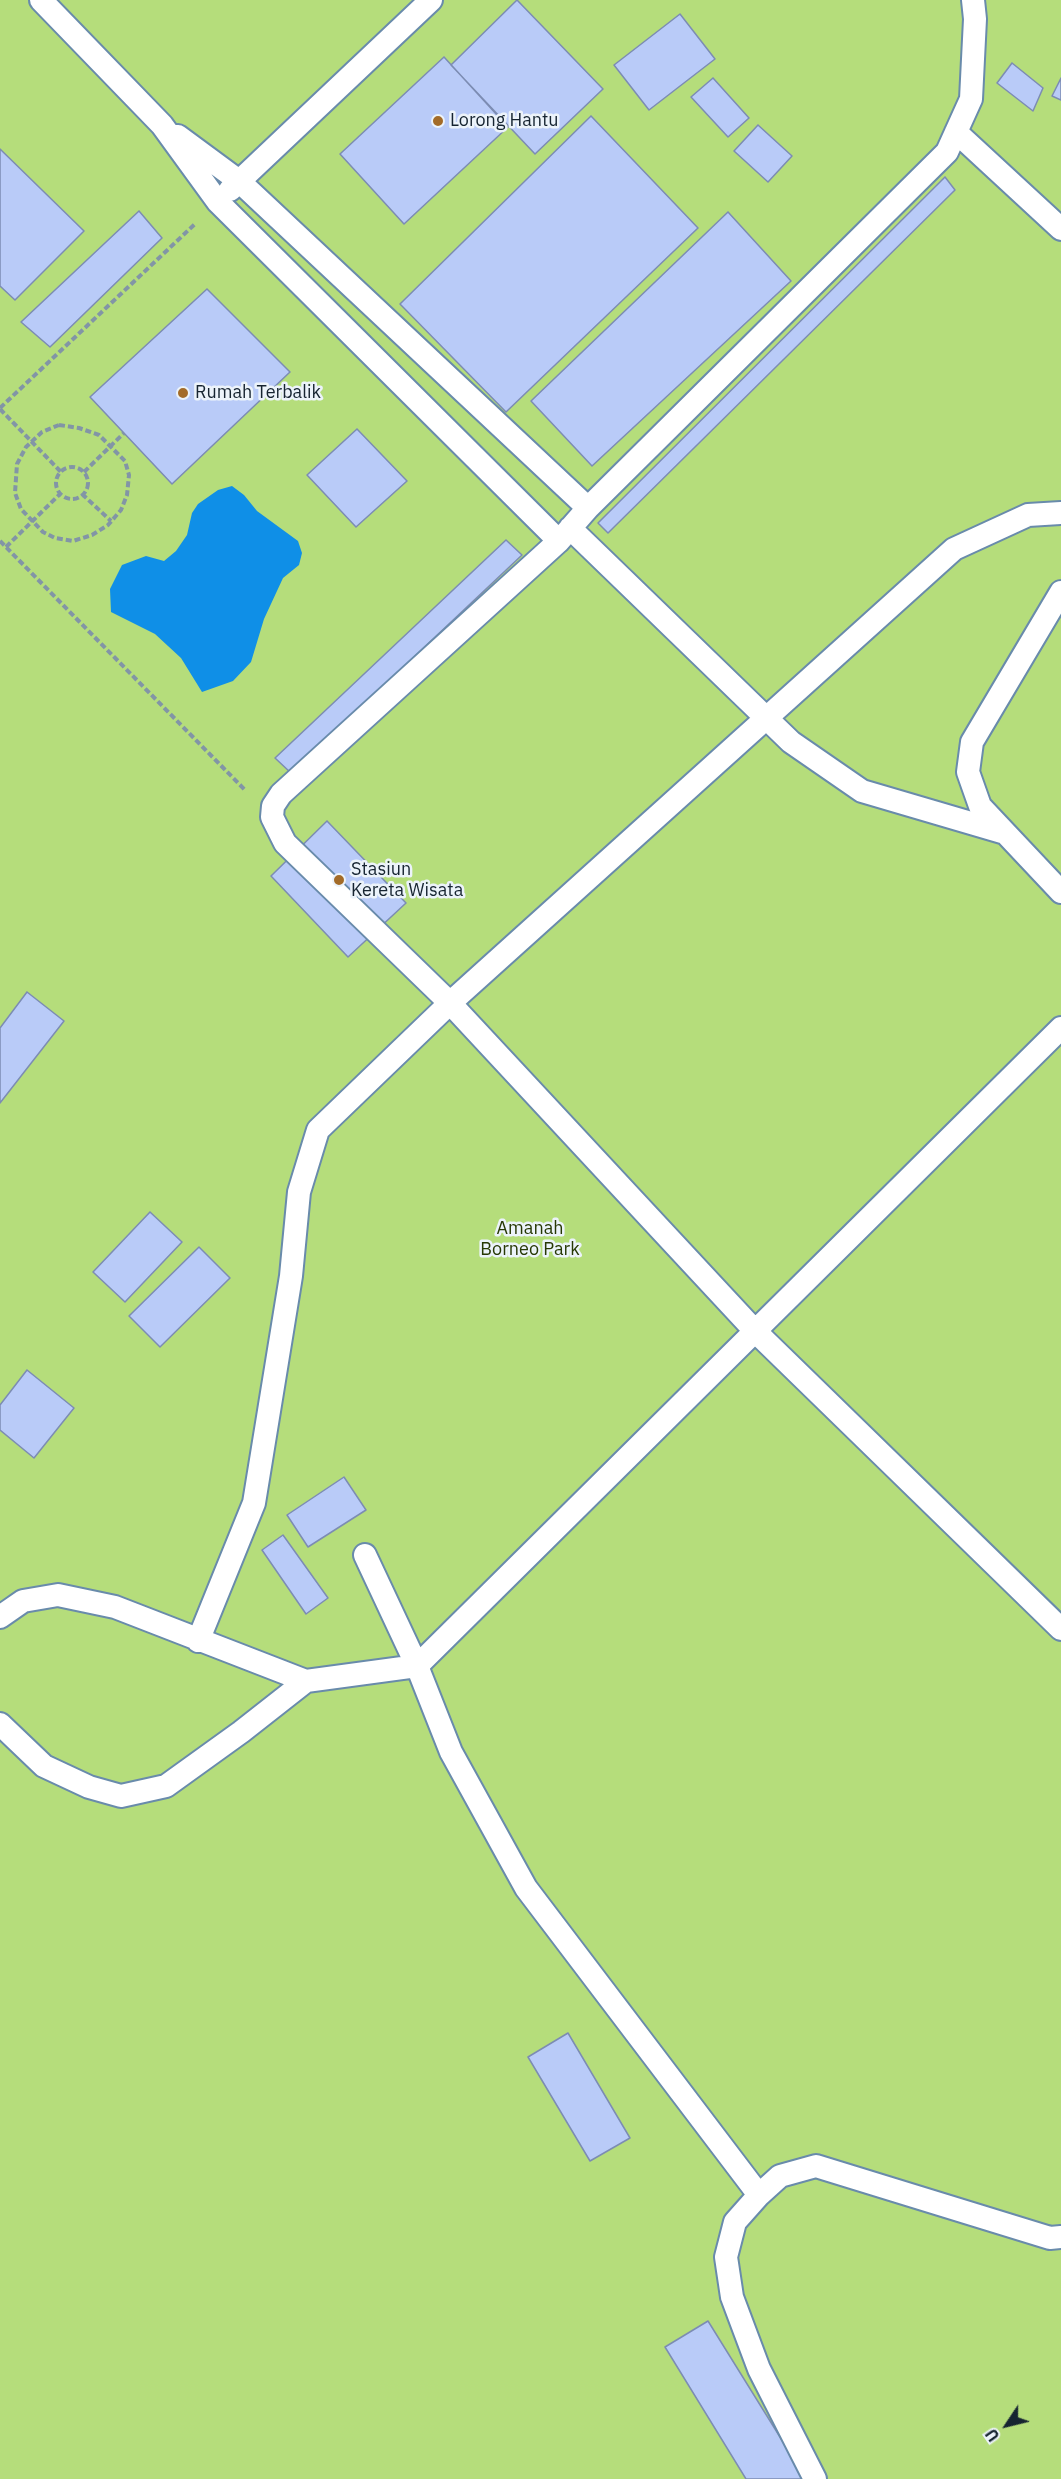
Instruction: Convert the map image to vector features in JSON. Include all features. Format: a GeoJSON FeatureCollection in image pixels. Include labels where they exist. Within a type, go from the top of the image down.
{"type":"FeatureCollection","features":[{"type":"Feature","properties":{"kind":"lane"},"geometry":{"type":"LineString","coordinates":[[41,0],[162,125],[218,202],[565,535],[791,742],[862,791],[1005,833]]}},
{"type":"Feature","properties":{"kind":"lane"},"geometry":{"type":"LineString","coordinates":[[218,202],[431,0]]}},
{"type":"Feature","properties":{"kind":"lane"},"geometry":{"type":"LineString","coordinates":[[973,0],[975,19],[972,99],[947,152],[588,508],[565,535],[281,794],[273,806],[272,817],[285,843],[450,1003],[756,1332],[1061,1629]]}},
{"type":"Feature","properties":{"kind":"lane"},"geometry":{"type":"LineString","coordinates":[[162,125],[239,181],[588,508]]}},
{"type":"Feature","properties":{"kind":"lane"},"geometry":{"type":"LineString","coordinates":[[956,132],[1061,229]]}},
{"type":"Feature","properties":{"kind":"lane"},"geometry":{"type":"LineString","coordinates":[[198,1641],[254,1503],[291,1276],[299,1192],[318,1130],[450,1003],[954,549],[1028,516],[1061,513]]}},
{"type":"Feature","properties":{"kind":"lane"},"geometry":{"type":"LineString","coordinates":[[1061,592],[972,742],[968,772],[980,806],[1061,892]]}},
{"type":"Feature","properties":{"kind":"lane"},"geometry":{"type":"LineString","coordinates":[[0,1617],[23,1601],[58,1595],[115,1607],[306,1681],[417,1666],[1061,1028]]}},
{"type":"Feature","properties":{"kind":"lane"},"geometry":{"type":"LineString","coordinates":[[365,1555],[417,1666],[451,1752],[526,1888],[759,2195]]}},
{"type":"Feature","properties":{"kind":"lane"},"geometry":{"type":"LineString","coordinates":[[0,1724],[44,1766],[89,1787],[121,1796],[166,1786],[306,1681]]}},
{"type":"Feature","properties":{"kind":"lane"},"geometry":{"type":"LineString","coordinates":[[815,2479],[759,2369],[732,2297],[726,2257],[728,2248],[735,2222],[759,2195],[780,2176],[816,2166],[1050,2238],[1061,2237]]}},
{"type":"Feature","properties":{"kind":"path"},"geometry":{"type":"LineString","coordinates":[[62,472],[0,408],[218,202]]}},
{"type":"Feature","properties":{"kind":"path"},"geometry":{"type":"LineString","coordinates":[[59,425],[94,433],[111,446],[124,461],[129,475],[127,495],[122,510],[111,521],[92,535],[73,541],[55,538],[32,523],[15,493],[17,464],[26,447],[42,432],[59,425]]}},
{"type":"Feature","properties":{"kind":"path"},"geometry":{"type":"LineString","coordinates":[[84,472],[124,433]]}},
{"type":"Feature","properties":{"kind":"path"},"geometry":{"type":"LineString","coordinates":[[73,467],[84,472],[87,476],[86,489],[80,498],[71,501],[59,495],[55,484],[62,472],[73,467]]}},
{"type":"Feature","properties":{"kind":"path"},"geometry":{"type":"LineString","coordinates":[[82,494],[111,521]]}},
{"type":"Feature","properties":{"kind":"path"},"geometry":{"type":"LineString","coordinates":[[6,547],[59,495]]}},
{"type":"Feature","properties":{"kind":"path"},"geometry":{"type":"LineString","coordinates":[[0,541],[272,817]]}},
{"type":"Feature","properties":{"kind":"green space","name":"Amanah Borneo Park"},"geometry":{"type":"Polygon","coordinates":[[[0,0],[1061,0],[1061,2479],[0,2479],[0,0]]]}},
{"type":"Feature","properties":{"kind":"water"},"geometry":{"type":"Polygon","coordinates":[[[232,486],[244,495],[257,511],[298,541],[302,553],[299,565],[283,578],[264,619],[251,662],[233,681],[202,692],[181,658],[155,634],[111,612],[110,589],[122,565],[146,556],[164,561],[176,551],[187,535],[192,513],[198,504],[218,490],[232,486]]]}},
{"type":"Feature","properties":{"kind":"building"},"geometry":{"type":"Polygon","coordinates":[[[517,0],[603,89],[535,154],[451,65],[517,0]]]}},
{"type":"Feature","properties":{"kind":"building"},"geometry":{"type":"Polygon","coordinates":[[[680,14],[715,59],[649,110],[614,65],[680,14]]]}},
{"type":"Feature","properties":{"kind":"building"},"geometry":{"type":"Polygon","coordinates":[[[444,57],[508,127],[404,224],[340,154],[444,57]]]}},
{"type":"Feature","properties":{"kind":"building"},"geometry":{"type":"Polygon","coordinates":[[[1012,63],[1043,88],[1033,111],[997,83],[1012,63]]]}},
{"type":"Feature","properties":{"kind":"building"},"geometry":{"type":"Polygon","coordinates":[[[713,78],[749,118],[728,137],[691,97],[713,78]]]}},
{"type":"Feature","properties":{"kind":"building"},"geometry":{"type":"Polygon","coordinates":[[[1061,78],[1061,100],[1052,96],[1061,78]]]}},
{"type":"Feature","properties":{"kind":"building"},"geometry":{"type":"Polygon","coordinates":[[[591,116],[698,228],[506,412],[400,304],[591,116]]]}},
{"type":"Feature","properties":{"kind":"building"},"geometry":{"type":"Polygon","coordinates":[[[758,125],[792,156],[768,182],[734,151],[758,125]]]}},
{"type":"Feature","properties":{"kind":"building"},"geometry":{"type":"Polygon","coordinates":[[[0,149],[84,231],[15,300],[0,286],[0,149]]]}},
{"type":"Feature","properties":{"kind":"building"},"geometry":{"type":"Polygon","coordinates":[[[945,177],[955,190],[608,533],[598,523],[945,177]]]}},
{"type":"Feature","properties":{"kind":"building"},"geometry":{"type":"Polygon","coordinates":[[[139,211],[162,238],[50,347],[21,322],[139,211]]]}},
{"type":"Feature","properties":{"kind":"building"},"geometry":{"type":"Polygon","coordinates":[[[728,212],[791,281],[592,466],[531,401],[728,212]]]}},
{"type":"Feature","properties":{"kind":"building"},"geometry":{"type":"Polygon","coordinates":[[[207,289],[290,372],[172,484],[90,397],[207,289]]]}},
{"type":"Feature","properties":{"kind":"building"},"geometry":{"type":"Polygon","coordinates":[[[357,429],[407,481],[356,527],[307,475],[357,429]]]}},
{"type":"Feature","properties":{"kind":"building"},"geometry":{"type":"Polygon","coordinates":[[[506,540],[522,555],[291,773],[275,758],[506,540]]]}},
{"type":"Feature","properties":{"kind":"building"},"geometry":{"type":"Polygon","coordinates":[[[327,821],[406,903],[348,957],[271,876],[327,821]]]}},
{"type":"Feature","properties":{"kind":"building"},"geometry":{"type":"Polygon","coordinates":[[[27,992],[64,1021],[0,1103],[0,1028],[27,992]]]}},
{"type":"Feature","properties":{"kind":"building"},"geometry":{"type":"Polygon","coordinates":[[[150,1212],[182,1242],[125,1302],[93,1272],[150,1212]]]}},
{"type":"Feature","properties":{"kind":"building"},"geometry":{"type":"Polygon","coordinates":[[[199,1247],[230,1278],[160,1347],[129,1316],[199,1247]]]}},
{"type":"Feature","properties":{"kind":"building"},"geometry":{"type":"Polygon","coordinates":[[[27,1370],[74,1408],[34,1458],[0,1430],[0,1405],[27,1370]]]}},
{"type":"Feature","properties":{"kind":"building"},"geometry":{"type":"Polygon","coordinates":[[[344,1477],[366,1510],[308,1547],[287,1515],[344,1477]]]}},
{"type":"Feature","properties":{"kind":"building"},"geometry":{"type":"Polygon","coordinates":[[[283,1535],[328,1598],[306,1614],[262,1550],[283,1535]]]}},
{"type":"Feature","properties":{"kind":"building"},"geometry":{"type":"Polygon","coordinates":[[[568,2033],[630,2138],[590,2161],[528,2057],[568,2033]]]}},
{"type":"Feature","properties":{"kind":"building"},"geometry":{"type":"Polygon","coordinates":[[[708,2321],[806,2479],[746,2479],[665,2347],[708,2321]]]}},
{"type":"Feature","properties":{"kind":"place","name":"Lorong Hantu"},"geometry":{"type":"Point","coordinates":[438,121]}},
{"type":"Feature","properties":{"kind":"place","name":"Rumah Terbalik"},"geometry":{"type":"Point","coordinates":[183,393]}},
{"type":"Feature","properties":{"kind":"place","name":"Stasiun Kereta Wisata"},"geometry":{"type":"Point","coordinates":[339,880]}}]}
